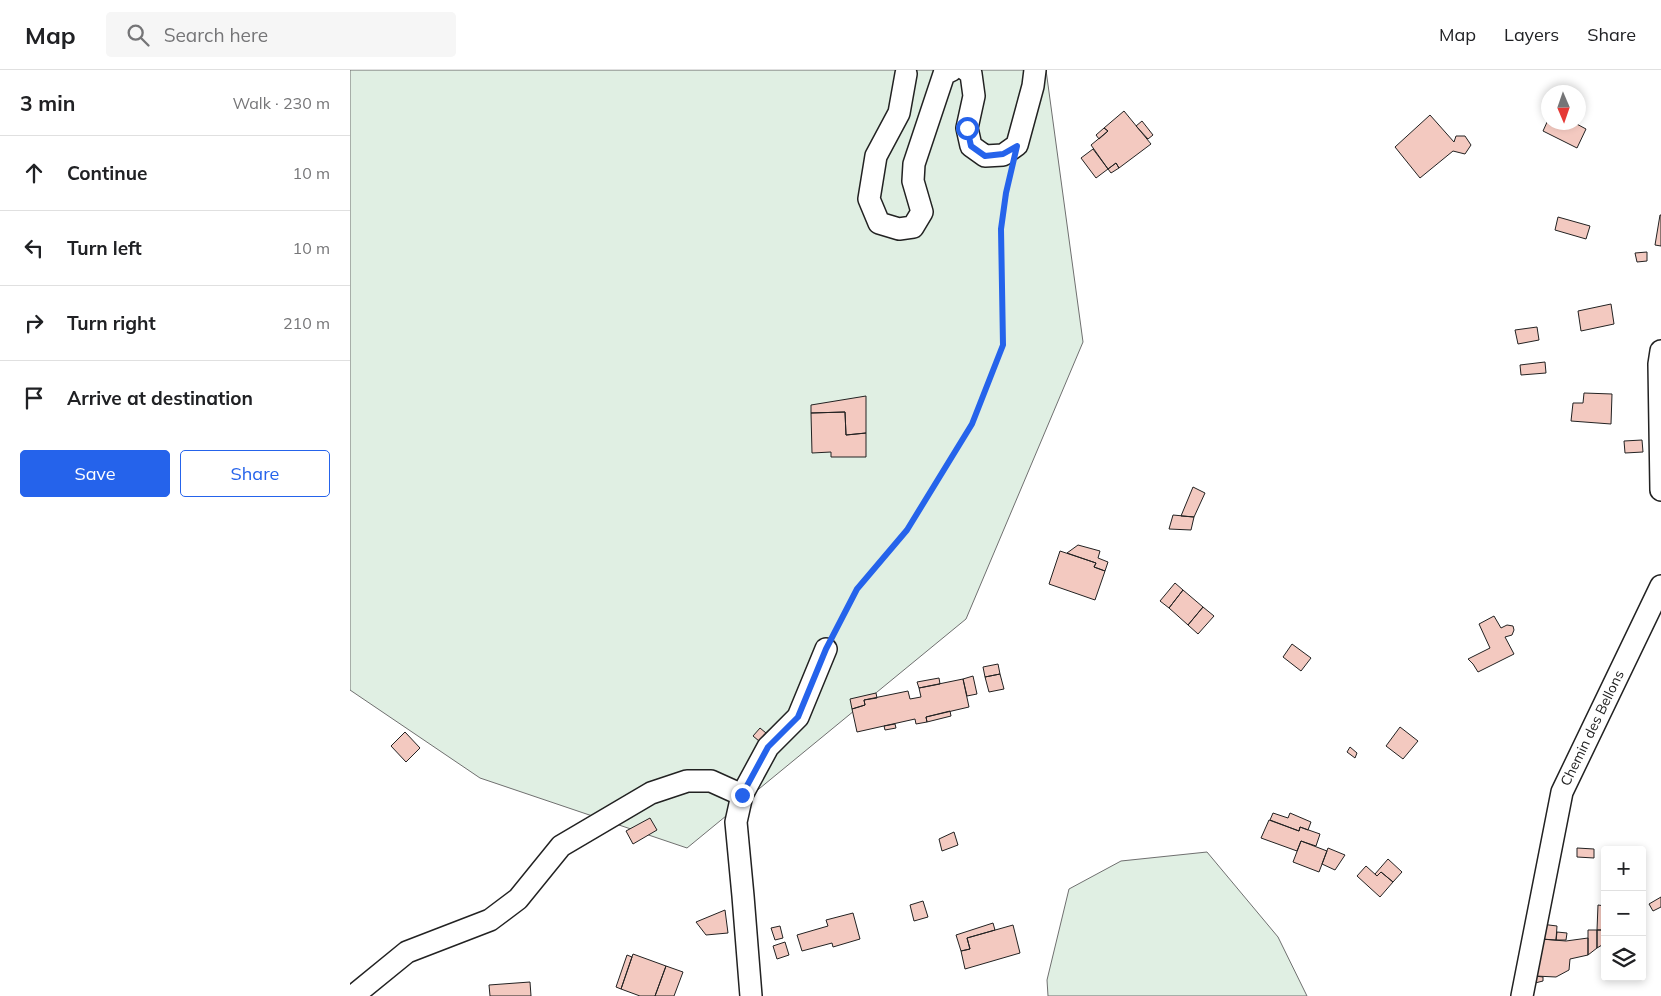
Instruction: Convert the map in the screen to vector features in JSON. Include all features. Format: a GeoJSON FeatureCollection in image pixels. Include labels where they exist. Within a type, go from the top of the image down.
{"type":"FeatureCollection","features":[{"type":"Feature","properties":{"kind":"street"},"geometry":{"type":"LineString","coordinates":[[906,74],[898,113],[876,156],[869,199],[879,223],[899,230],[913,227],[922,212],[913,181],[914,164],[944,74],[952,70]]}},
{"type":"Feature","properties":{"kind":"street"},"geometry":{"type":"LineString","coordinates":[[966,70],[971,74],[974,96],[967,128],[971,146],[985,156],[1003,154],[1017,146],[1033,86],[1035,70]]}},
{"type":"Feature","properties":{"kind":"street"},"geometry":{"type":"LineString","coordinates":[[1661,351],[1659,364],[1661,490]]}},
{"type":"Feature","properties":{"kind":"street","name":"Chemin des Bellons"},"geometry":{"type":"LineString","coordinates":[[1522,996],[1562,792],[1661,586]]}},
{"type":"Feature","properties":{"kind":"street"},"geometry":{"type":"LineString","coordinates":[[751,996],[736,822],[742,795],[768,747],[798,717],[826,649]]}},
{"type":"Feature","properties":{"kind":"street"},"geometry":{"type":"LineString","coordinates":[[353,996],[407,952],[490,920],[518,899],[561,846],[651,793],[687,781],[711,781],[742,795]]}},
{"type":"Feature","properties":{"kind":"path"},"geometry":{"type":"LineString","coordinates":[[826,649],[857,589],[907,530],[972,424],[1003,345],[1001,229],[1006,193],[1017,146]]}},
{"type":"Feature","properties":{"kind":"green space"},"geometry":{"type":"Polygon","coordinates":[[[350,70],[1046,70],[1083,342],[966,619],[687,848],[480,778],[350,690],[350,70]]]}},
{"type":"Feature","properties":{"kind":"green space"},"geometry":{"type":"Polygon","coordinates":[[[1207,852],[1278,937],[1307,996],[1048,996],[1047,980],[1069,889],[1121,861],[1207,852]]]}},
{"type":"Feature","properties":{"kind":"building"},"geometry":{"type":"Polygon","coordinates":[[[1124,111],[1151,144],[1119,168],[1116,163],[1108,169],[1091,145],[1108,131],[1104,128],[1124,111]]]}},
{"type":"Feature","properties":{"kind":"building"},"geometry":{"type":"Polygon","coordinates":[[[1430,115],[1454,142],[1456,136],[1465,136],[1471,145],[1465,154],[1453,151],[1420,178],[1395,147],[1430,115]]]}},
{"type":"Feature","properties":{"kind":"building"},"geometry":{"type":"Polygon","coordinates":[[[1142,121],[1153,135],[1148,139],[1136,126],[1142,121]]]}},
{"type":"Feature","properties":{"kind":"building"},"geometry":{"type":"Polygon","coordinates":[[[1104,128],[1108,131],[1099,139],[1096,135],[1104,128]]]}},
{"type":"Feature","properties":{"kind":"building"},"geometry":{"type":"Polygon","coordinates":[[[1543,130],[1586,130],[1577,148],[1543,130]]]}},
{"type":"Feature","properties":{"kind":"building"},"geometry":{"type":"Polygon","coordinates":[[[1093,149],[1108,169],[1096,178],[1081,158],[1093,149]]]}},
{"type":"Feature","properties":{"kind":"building"},"geometry":{"type":"Polygon","coordinates":[[[1116,163],[1119,168],[1111,173],[1108,169],[1116,163]]]}},
{"type":"Feature","properties":{"kind":"building"},"geometry":{"type":"Polygon","coordinates":[[[1661,215],[1661,246],[1655,245],[1661,215]]]}},
{"type":"Feature","properties":{"kind":"building"},"geometry":{"type":"Polygon","coordinates":[[[1558,217],[1590,226],[1586,239],[1555,230],[1558,217]]]}},
{"type":"Feature","properties":{"kind":"building"},"geometry":{"type":"Polygon","coordinates":[[[1647,252],[1647,261],[1637,262],[1635,253],[1647,252]]]}},
{"type":"Feature","properties":{"kind":"building"},"geometry":{"type":"Polygon","coordinates":[[[1611,304],[1614,324],[1581,331],[1578,311],[1611,304]]]}},
{"type":"Feature","properties":{"kind":"building"},"geometry":{"type":"Polygon","coordinates":[[[1537,327],[1539,340],[1518,344],[1515,330],[1537,327]]]}},
{"type":"Feature","properties":{"kind":"building"},"geometry":{"type":"Polygon","coordinates":[[[1545,362],[1546,373],[1521,375],[1520,365],[1545,362]]]}},
{"type":"Feature","properties":{"kind":"building"},"geometry":{"type":"Polygon","coordinates":[[[1584,393],[1612,394],[1611,424],[1571,421],[1573,403],[1583,403],[1584,393]]]}},
{"type":"Feature","properties":{"kind":"building"},"geometry":{"type":"Polygon","coordinates":[[[866,396],[866,433],[846,435],[845,412],[811,413],[811,405],[866,396]]]}},
{"type":"Feature","properties":{"kind":"building"},"geometry":{"type":"Polygon","coordinates":[[[845,412],[846,435],[866,433],[866,457],[831,457],[831,452],[812,453],[811,413],[845,412]]]}},
{"type":"Feature","properties":{"kind":"building"},"geometry":{"type":"Polygon","coordinates":[[[1642,440],[1643,452],[1625,453],[1624,441],[1642,440]]]}},
{"type":"Feature","properties":{"kind":"building"},"geometry":{"type":"Polygon","coordinates":[[[1193,487],[1205,493],[1194,517],[1181,516],[1193,487]]]}},
{"type":"Feature","properties":{"kind":"building"},"geometry":{"type":"Polygon","coordinates":[[[1173,515],[1194,517],[1191,530],[1169,529],[1173,515]]]}},
{"type":"Feature","properties":{"kind":"building"},"geometry":{"type":"Polygon","coordinates":[[[1078,545],[1100,551],[1098,558],[1108,562],[1105,571],[1094,567],[1096,563],[1067,553],[1078,545]]]}},
{"type":"Feature","properties":{"kind":"building"},"geometry":{"type":"Polygon","coordinates":[[[1060,551],[1096,563],[1094,567],[1105,571],[1095,600],[1049,584],[1060,551]]]}},
{"type":"Feature","properties":{"kind":"building"},"geometry":{"type":"Polygon","coordinates":[[[1175,583],[1183,590],[1169,608],[1160,601],[1175,583]]]}},
{"type":"Feature","properties":{"kind":"building"},"geometry":{"type":"Polygon","coordinates":[[[1183,590],[1203,607],[1188,625],[1169,608],[1183,590]]]}},
{"type":"Feature","properties":{"kind":"building"},"geometry":{"type":"Polygon","coordinates":[[[1203,607],[1214,616],[1198,634],[1188,625],[1203,607]]]}},
{"type":"Feature","properties":{"kind":"building"},"geometry":{"type":"Polygon","coordinates":[[[1494,616],[1501,628],[1507,625],[1513,626],[1512,635],[1505,637],[1514,654],[1478,672],[1468,659],[1490,648],[1479,624],[1494,616]]]}},
{"type":"Feature","properties":{"kind":"building"},"geometry":{"type":"Polygon","coordinates":[[[1292,644],[1311,658],[1301,671],[1283,657],[1292,644]]]}},
{"type":"Feature","properties":{"kind":"building"},"geometry":{"type":"Polygon","coordinates":[[[998,664],[1000,674],[985,677],[983,667],[998,664]]]}},
{"type":"Feature","properties":{"kind":"building"},"geometry":{"type":"Polygon","coordinates":[[[1000,674],[1004,689],[989,692],[985,677],[1000,674]]]}},
{"type":"Feature","properties":{"kind":"building"},"geometry":{"type":"Polygon","coordinates":[[[973,676],[977,694],[967,696],[963,679],[973,676]]]}},
{"type":"Feature","properties":{"kind":"building"},"geometry":{"type":"Polygon","coordinates":[[[939,678],[940,684],[919,688],[917,682],[939,678]]]}},
{"type":"Feature","properties":{"kind":"building"},"geometry":{"type":"Polygon","coordinates":[[[963,679],[969,707],[926,717],[927,722],[916,724],[915,719],[857,732],[852,709],[865,705],[864,700],[908,691],[910,699],[921,697],[919,688],[963,679]]]}},
{"type":"Feature","properties":{"kind":"building"},"geometry":{"type":"Polygon","coordinates":[[[876,693],[877,698],[864,700],[865,705],[852,709],[850,699],[876,693]]]}},
{"type":"Feature","properties":{"kind":"building"},"geometry":{"type":"Polygon","coordinates":[[[950,711],[951,716],[927,722],[926,717],[950,711]]]}},
{"type":"Feature","properties":{"kind":"building"},"geometry":{"type":"Polygon","coordinates":[[[895,724],[896,728],[885,730],[884,726],[895,724]]]}},
{"type":"Feature","properties":{"kind":"building"},"geometry":{"type":"Polygon","coordinates":[[[1400,727],[1418,741],[1403,759],[1386,746],[1400,727]]]}},
{"type":"Feature","properties":{"kind":"building"},"geometry":{"type":"Polygon","coordinates":[[[760,728],[766,733],[759,741],[753,736],[760,728]]]}},
{"type":"Feature","properties":{"kind":"building"},"geometry":{"type":"Polygon","coordinates":[[[405,732],[420,748],[406,762],[391,746],[405,732]]]}},
{"type":"Feature","properties":{"kind":"building"},"geometry":{"type":"Polygon","coordinates":[[[1350,747],[1357,753],[1355,758],[1347,752],[1350,747]]]}},
{"type":"Feature","properties":{"kind":"building"},"geometry":{"type":"Polygon","coordinates":[[[1273,813],[1288,818],[1290,813],[1311,822],[1308,830],[1300,827],[1299,831],[1270,820],[1273,813]]]}},
{"type":"Feature","properties":{"kind":"building"},"geometry":{"type":"Polygon","coordinates":[[[650,818],[657,830],[633,844],[626,831],[650,818]]]}},
{"type":"Feature","properties":{"kind":"building"},"geometry":{"type":"Polygon","coordinates":[[[1269,820],[1299,831],[1300,827],[1320,834],[1316,846],[1301,841],[1297,851],[1261,838],[1269,820]]]}},
{"type":"Feature","properties":{"kind":"building"},"geometry":{"type":"Polygon","coordinates":[[[954,832],[958,845],[942,851],[939,839],[954,832]]]}},
{"type":"Feature","properties":{"kind":"building"},"geometry":{"type":"Polygon","coordinates":[[[1301,841],[1327,851],[1319,872],[1293,862],[1301,841]]]}},
{"type":"Feature","properties":{"kind":"building"},"geometry":{"type":"Polygon","coordinates":[[[1328,848],[1345,855],[1335,870],[1322,864],[1328,848]]]}},
{"type":"Feature","properties":{"kind":"building"},"geometry":{"type":"Polygon","coordinates":[[[1577,848],[1594,849],[1594,858],[1577,857],[1577,848]]]}},
{"type":"Feature","properties":{"kind":"building"},"geometry":{"type":"Polygon","coordinates":[[[1388,859],[1402,872],[1393,882],[1381,872],[1377,876],[1375,874],[1388,859]]]}},
{"type":"Feature","properties":{"kind":"building"},"geometry":{"type":"Polygon","coordinates":[[[1366,866],[1377,876],[1381,872],[1393,882],[1380,897],[1357,876],[1366,866]]]}},
{"type":"Feature","properties":{"kind":"building"},"geometry":{"type":"Polygon","coordinates":[[[1661,897],[1661,907],[1653,911],[1649,904],[1661,897]]]}},
{"type":"Feature","properties":{"kind":"building"},"geometry":{"type":"Polygon","coordinates":[[[923,901],[928,917],[914,921],[910,905],[923,901]]]}},
{"type":"Feature","properties":{"kind":"building"},"geometry":{"type":"Polygon","coordinates":[[[1598,905],[1601,905],[1601,930],[1597,930],[1598,905]]]}},
{"type":"Feature","properties":{"kind":"building"},"geometry":{"type":"Polygon","coordinates":[[[725,910],[728,933],[706,935],[696,922],[725,910]]]}},
{"type":"Feature","properties":{"kind":"building"},"geometry":{"type":"Polygon","coordinates":[[[853,913],[860,939],[833,947],[832,943],[802,951],[797,935],[828,926],[826,920],[853,913]]]}},
{"type":"Feature","properties":{"kind":"building"},"geometry":{"type":"Polygon","coordinates":[[[993,923],[995,930],[967,938],[970,949],[961,951],[956,935],[993,923]]]}},
{"type":"Feature","properties":{"kind":"building"},"geometry":{"type":"Polygon","coordinates":[[[1541,924],[1557,926],[1556,940],[1541,939],[1541,924]]]}},
{"type":"Feature","properties":{"kind":"building"},"geometry":{"type":"Polygon","coordinates":[[[1013,925],[1020,953],[965,969],[961,951],[970,949],[967,938],[1013,925]]]}},
{"type":"Feature","properties":{"kind":"building"},"geometry":{"type":"Polygon","coordinates":[[[780,926],[783,938],[775,940],[771,928],[780,926]]]}},
{"type":"Feature","properties":{"kind":"building"},"geometry":{"type":"Polygon","coordinates":[[[1588,930],[1597,930],[1597,948],[1588,955],[1588,930]]]}},
{"type":"Feature","properties":{"kind":"building"},"geometry":{"type":"Polygon","coordinates":[[[1597,930],[1601,930],[1601,946],[1597,948],[1597,930]]]}},
{"type":"Feature","properties":{"kind":"building"},"geometry":{"type":"Polygon","coordinates":[[[1557,932],[1567,933],[1566,940],[1556,940],[1557,932]]]}},
{"type":"Feature","properties":{"kind":"building"},"geometry":{"type":"Polygon","coordinates":[[[1588,938],[1588,955],[1570,959],[1569,970],[1556,977],[1535,976],[1541,939],[1566,941],[1588,938]]]}},
{"type":"Feature","properties":{"kind":"building"},"geometry":{"type":"Polygon","coordinates":[[[785,942],[789,955],[777,959],[773,946],[785,942]]]}},
{"type":"Feature","properties":{"kind":"building"},"geometry":{"type":"Polygon","coordinates":[[[633,954],[666,966],[655,996],[640,996],[621,989],[633,954]]]}},
{"type":"Feature","properties":{"kind":"building"},"geometry":{"type":"Polygon","coordinates":[[[627,955],[632,957],[621,989],[616,987],[627,955]]]}},
{"type":"Feature","properties":{"kind":"building"},"geometry":{"type":"Polygon","coordinates":[[[666,966],[683,972],[674,996],[655,996],[666,966]]]}},
{"type":"Feature","properties":{"kind":"building"},"geometry":{"type":"Polygon","coordinates":[[[1535,976],[1543,977],[1543,981],[1535,983],[1535,976]]]}},
{"type":"Feature","properties":{"kind":"building"},"geometry":{"type":"Polygon","coordinates":[[[530,982],[531,996],[490,996],[489,985],[530,982]]]}},
{"type":"Feature","properties":{"kind":"route"},"geometry":{"type":"LineString","coordinates":[[742,795],[768,747],[798,717],[826,649],[857,589],[907,530],[972,424],[1003,345],[1001,229],[1006,193],[1017,146],[1003,154],[985,156],[971,146],[967,128]]}}]}
